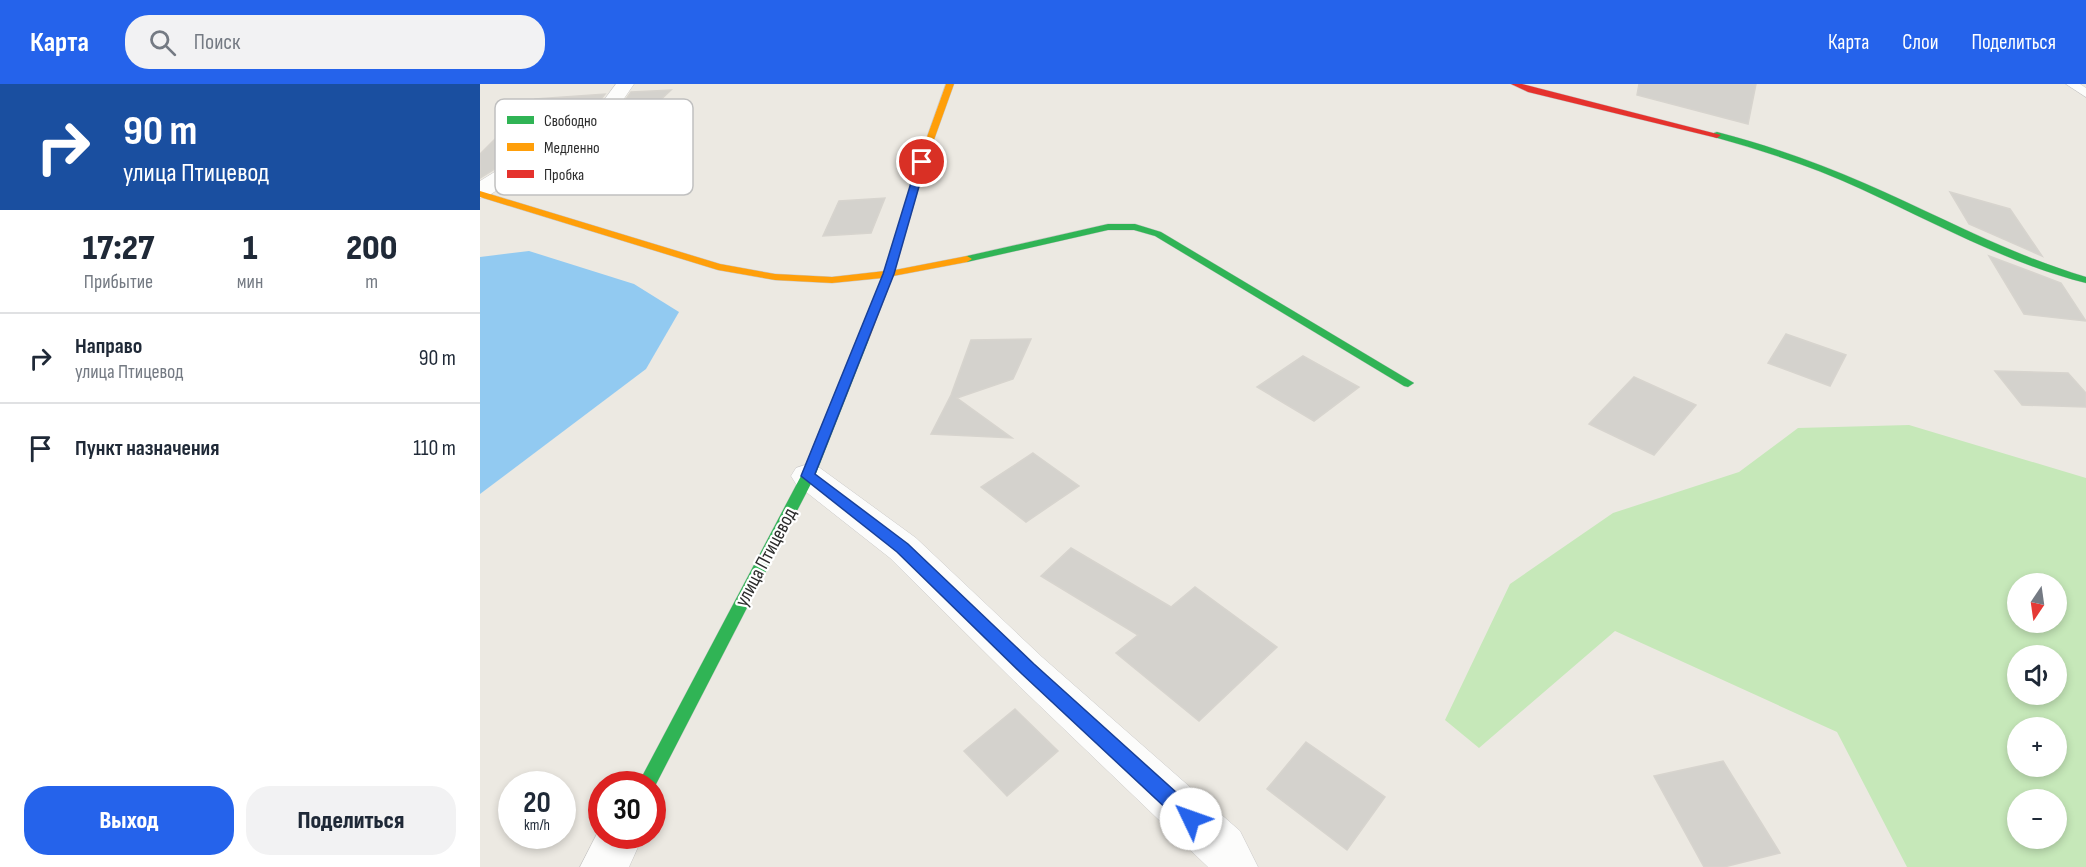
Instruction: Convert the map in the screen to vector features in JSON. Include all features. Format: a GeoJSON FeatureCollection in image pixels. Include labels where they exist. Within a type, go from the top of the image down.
{"type":"FeatureCollection","features":[{"type":"Feature","properties":{"kind":"street"},"geometry":{"type":"LineString","coordinates":[[614,99],[625,84]]}},
{"type":"Feature","properties":{"kind":"street","name":"улица Птицевод"},"geometry":{"type":"LineString","coordinates":[[654,771],[808,476],[889,274],[922,162],[950,84]]}},
{"type":"Feature","properties":{"kind":"street"},"geometry":{"type":"LineString","coordinates":[[1515,84],[1774,153],[1831,172],[2018,260],[2062,275],[2086,280]]}},
{"type":"Feature","properties":{"kind":"street"},"geometry":{"type":"LineString","coordinates":[[480,192],[495,182]]}},
{"type":"Feature","properties":{"kind":"street"},"geometry":{"type":"LineString","coordinates":[[480,192],[718,267],[776,277],[832,280],[889,274],[984,256],[1108,227],[1135,227],[1158,234],[1408,382]]}},
{"type":"Feature","properties":{"kind":"street"},"geometry":{"type":"LineString","coordinates":[[808,476],[903,548],[1028,669],[1223,848],[1234,867]]}},
{"type":"Feature","properties":{"kind":"street"},"geometry":{"type":"LineString","coordinates":[[604,867],[613,849]]}},
{"type":"Feature","properties":{"kind":"lane"},"geometry":{"type":"LineString","coordinates":[[2072,84],[2086,93]]}},
{"type":"Feature","properties":{"kind":"green space"},"geometry":{"type":"Polygon","coordinates":[[[1909,425],[2086,478],[2086,867],[1907,867],[1837,732],[1615,631],[1479,748],[1445,720],[1510,584],[1613,513],[1739,472],[1798,428],[1909,425]]]}},
{"type":"Feature","properties":{"kind":"water"},"geometry":{"type":"Polygon","coordinates":[[[529,251],[634,284],[679,312],[646,369],[480,494],[480,257],[529,251]]]}},
{"type":"Feature","properties":{"kind":"building"},"geometry":{"type":"Polygon","coordinates":[[[1639,84],[1756,84],[1748,124],[1637,95],[1639,84]]]}},
{"type":"Feature","properties":{"kind":"building"},"geometry":{"type":"Polygon","coordinates":[[[671,90],[661,99],[626,99],[631,92],[671,90]]]}},
{"type":"Feature","properties":{"kind":"building"},"geometry":{"type":"Polygon","coordinates":[[[605,94],[601,99],[535,99],[605,94]]]}},
{"type":"Feature","properties":{"kind":"building"},"geometry":{"type":"Polygon","coordinates":[[[495,139],[495,169],[480,178],[480,154],[495,139]]]}},
{"type":"Feature","properties":{"kind":"building"},"geometry":{"type":"Polygon","coordinates":[[[1950,192],[2010,209],[2042,256],[1969,224],[1950,192]]]}},
{"type":"Feature","properties":{"kind":"building"},"geometry":{"type":"Polygon","coordinates":[[[885,198],[871,233],[823,236],[839,201],[885,198]]]}},
{"type":"Feature","properties":{"kind":"building"},"geometry":{"type":"Polygon","coordinates":[[[1989,256],[2061,283],[2086,321],[2024,314],[1989,256]]]}},
{"type":"Feature","properties":{"kind":"building"},"geometry":{"type":"Polygon","coordinates":[[[1786,334],[1846,355],[1830,386],[1768,363],[1786,334]]]}},
{"type":"Feature","properties":{"kind":"building"},"geometry":{"type":"Polygon","coordinates":[[[1031,339],[1013,379],[957,398],[1012,438],[931,434],[951,395],[971,340],[1031,339]]]}},
{"type":"Feature","properties":{"kind":"building"},"geometry":{"type":"Polygon","coordinates":[[[1303,356],[1359,387],[1314,421],[1257,387],[1303,356]]]}},
{"type":"Feature","properties":{"kind":"building"},"geometry":{"type":"Polygon","coordinates":[[[1995,371],[2068,373],[2086,393],[2086,407],[2022,405],[1995,371]]]}},
{"type":"Feature","properties":{"kind":"building"},"geometry":{"type":"Polygon","coordinates":[[[1634,377],[1696,405],[1654,455],[1589,424],[1634,377]]]}},
{"type":"Feature","properties":{"kind":"building"},"geometry":{"type":"Polygon","coordinates":[[[1033,453],[1079,486],[1026,522],[981,487],[1033,453]]]}},
{"type":"Feature","properties":{"kind":"building"},"geometry":{"type":"Polygon","coordinates":[[[1071,548],[1171,607],[1195,587],[1277,647],[1199,721],[1116,653],[1138,635],[1041,576],[1071,548]]]}},
{"type":"Feature","properties":{"kind":"building"},"geometry":{"type":"Polygon","coordinates":[[[1015,709],[1058,751],[1007,796],[964,751],[1015,709]]]}},
{"type":"Feature","properties":{"kind":"building"},"geometry":{"type":"Polygon","coordinates":[[[1306,742],[1385,797],[1347,850],[1267,789],[1306,742]]]}},
{"type":"Feature","properties":{"kind":"building"},"geometry":{"type":"Polygon","coordinates":[[[1723,761],[1780,853],[1724,867],[1704,867],[1654,776],[1723,761]]]}},
{"type":"Feature","properties":{"kind":"traffic: fast"},"geometry":{"type":"LineString","coordinates":[[1717,135],[1827,171],[2000,250],[2086,280]]}},
{"type":"Feature","properties":{"kind":"traffic: fast"},"geometry":{"type":"LineString","coordinates":[[967,259],[1108,227],[1135,227],[1158,234],[1408,383]]}},
{"type":"Feature","properties":{"kind":"traffic: fast"},"geometry":{"type":"LineString","coordinates":[[654,771],[808,476],[863,339]]}},
{"type":"Feature","properties":{"kind":"traffic: slow"},"geometry":{"type":"LineString","coordinates":[[863,339],[889,274],[922,162],[950,84]]}},
{"type":"Feature","properties":{"kind":"traffic: slow"},"geometry":{"type":"LineString","coordinates":[[480,194],[718,267],[775,277],[832,280],[889,274],[967,259]]}},
{"type":"Feature","properties":{"kind":"traffic: jam"},"geometry":{"type":"LineString","coordinates":[[1515,84],[1531,90],[1717,135]]}},
{"type":"Feature","properties":{"kind":"route"},"geometry":{"type":"LineString","coordinates":[[922,162],[889,274],[808,476],[903,548],[1028,669],[1191,819]]}}]}
